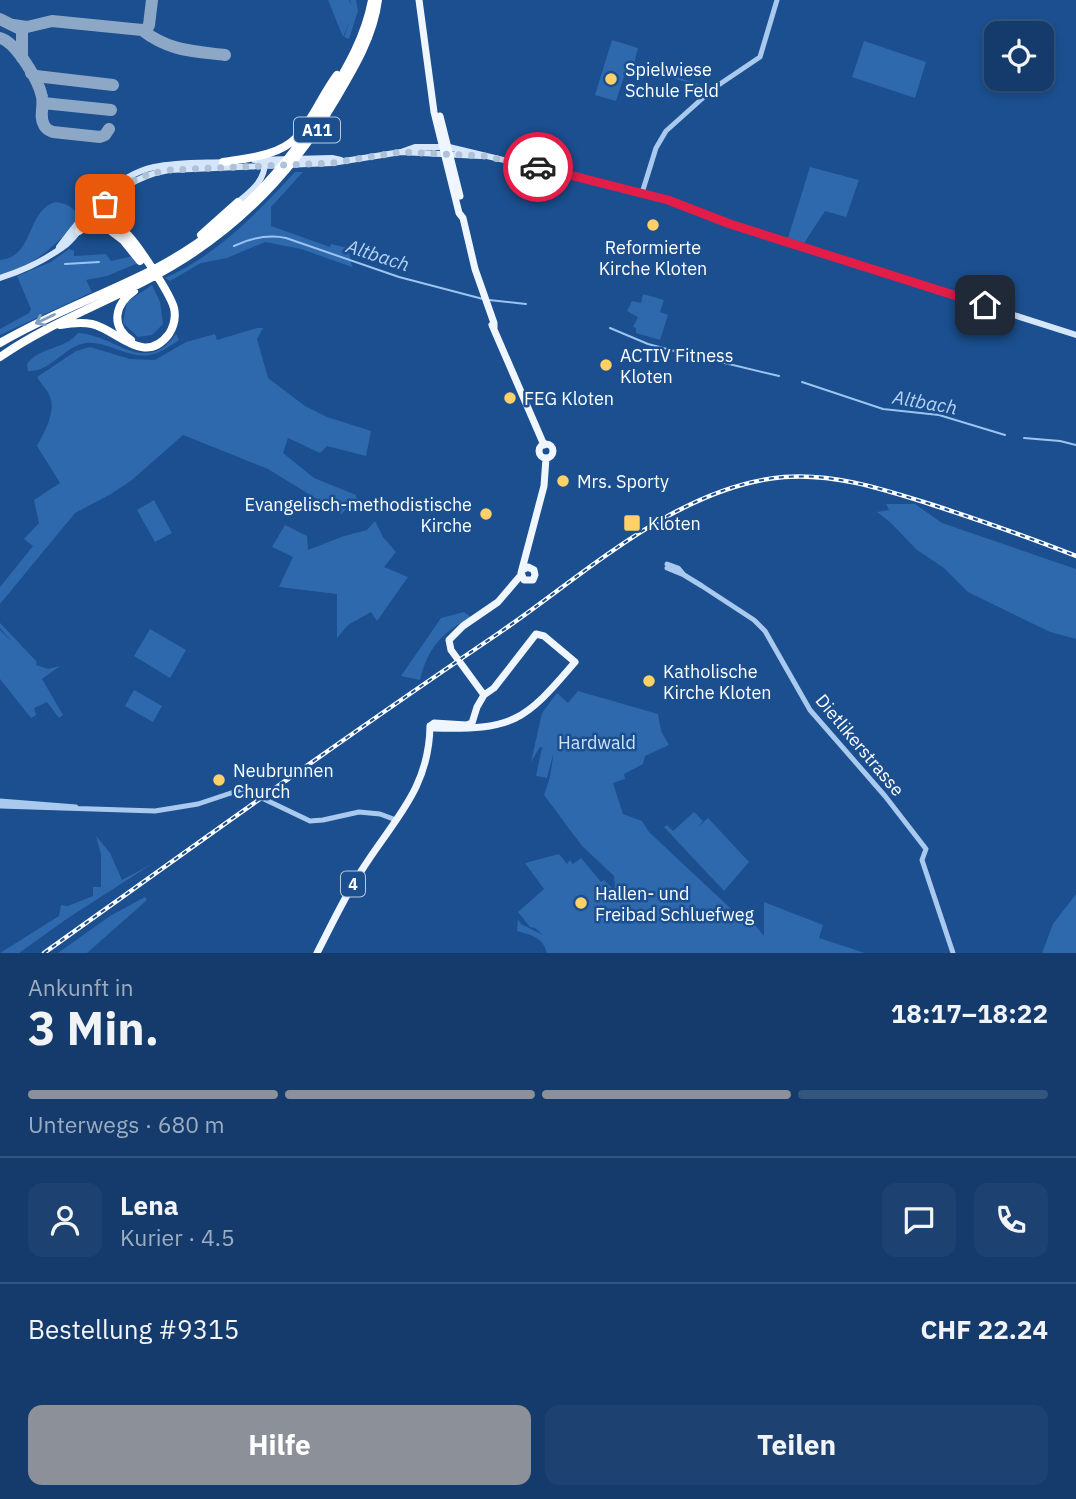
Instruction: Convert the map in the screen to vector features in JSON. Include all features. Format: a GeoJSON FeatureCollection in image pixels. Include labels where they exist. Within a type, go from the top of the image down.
{"type":"FeatureCollection","features":[{"type":"Feature","properties":{"kind":"highway","name":"A11"},"geometry":{"type":"LineString","coordinates":[[0,357],[44,330],[144,279],[220,227],[253,198],[275,175],[313,124],[361,38],[372,0]]}},
{"type":"Feature","properties":{"kind":"highway","name":"A11"},"geometry":{"type":"LineString","coordinates":[[161,268],[208,244],[244,216],[302,152],[361,54],[371,31],[379,0]]}},
{"type":"Feature","properties":{"kind":"highway"},"geometry":{"type":"LineString","coordinates":[[223,162],[267,153],[296,138],[361,38]]}},
{"type":"Feature","properties":{"kind":"highway"},"geometry":{"type":"LineString","coordinates":[[107,200],[103,211],[108,224],[132,250],[168,305],[169,320],[164,334],[155,340],[140,342],[131,340],[124,334],[118,323],[117,313],[124,298],[144,279]]}},
{"type":"Feature","properties":{"kind":"highway"},"geometry":{"type":"LineString","coordinates":[[161,268],[238,202]]}},
{"type":"Feature","properties":{"kind":"highway"},"geometry":{"type":"LineString","coordinates":[[44,330],[69,323],[88,323],[102,327],[131,345],[142,347],[157,344],[170,332],[175,316],[171,300],[133,241],[91,214]]}},
{"type":"Feature","properties":{"kind":"highway"},"geometry":{"type":"LineString","coordinates":[[79,231],[92,222],[108,224]]}},
{"type":"Feature","properties":{"kind":"highway","name":"A11"},"geometry":{"type":"LineString","coordinates":[[0,343],[46,318],[144,279]]}},
{"type":"Feature","properties":{"kind":"main road"},"geometry":{"type":"LineString","coordinates":[[419,0],[434,112],[454,168],[463,218]]}},
{"type":"Feature","properties":{"kind":"main road"},"geometry":{"type":"LineString","coordinates":[[447,150],[463,156],[485,156]]}},
{"type":"Feature","properties":{"kind":"main road"},"geometry":{"type":"LineString","coordinates":[[447,150],[460,213],[494,328],[544,444],[550,446],[553,452],[546,458],[544,486],[528,549],[525,573],[498,602],[451,636],[448,644],[484,695]]}},
{"type":"Feature","properties":{"kind":"main road"},"geometry":{"type":"LineString","coordinates":[[56,251],[107,200],[130,182],[153,173],[265,163],[282,159],[332,163],[401,152],[447,150],[530,164],[642,193],[753,232],[1076,335]]}},
{"type":"Feature","properties":{"kind":"main road"},"geometry":{"type":"LineString","coordinates":[[454,168],[463,156]]}},
{"type":"Feature","properties":{"kind":"main road"},"geometry":{"type":"LineString","coordinates":[[0,278],[35,265],[56,251],[79,231],[113,187],[145,169],[177,164],[223,162],[265,163],[276,166],[300,162]]}},
{"type":"Feature","properties":{"kind":"main road"},"geometry":{"type":"LineString","coordinates":[[238,202],[261,180],[265,163]]}},
{"type":"Feature","properties":{"kind":"main road"},"geometry":{"type":"LineString","coordinates":[[536,634],[544,636],[575,662],[530,711],[502,724],[476,729],[429,726],[434,723],[470,725],[484,695],[494,688],[536,634]]}},
{"type":"Feature","properties":{"kind":"main road"},"geometry":{"type":"LineString","coordinates":[[476,716],[485,727]]}},
{"type":"Feature","properties":{"kind":"main road","name":"4"},"geometry":{"type":"LineString","coordinates":[[317,953],[359,873],[396,820],[421,777],[428,751],[429,726]]}},
{"type":"Feature","properties":{"kind":"street"},"geometry":{"type":"LineString","coordinates":[[642,193],[654,154],[666,131],[710,91],[760,57],[777,0]]}},
{"type":"Feature","properties":{"kind":"street","name":"Dietlikerstrasse"},"geometry":{"type":"LineString","coordinates":[[667,566],[740,610],[765,631],[810,710],[891,803],[926,849],[922,860],[953,953]]}},
{"type":"Feature","properties":{"kind":"street"},"geometry":{"type":"LineString","coordinates":[[0,803],[49,803],[79,808],[171,809],[205,802],[239,789],[310,821],[359,812],[380,814],[396,820]]}},
{"type":"Feature","properties":{"kind":"green space"},"geometry":{"type":"Polygon","coordinates":[[[328,0],[349,0],[351,6],[350,0],[356,0],[358,11],[349,39],[344,37],[350,20],[343,37],[328,0]]]}},
{"type":"Feature","properties":{"kind":"green space"},"geometry":{"type":"Polygon","coordinates":[[[612,40],[638,48],[634,64],[702,87],[628,64],[616,101],[595,95],[612,40]]]}},
{"type":"Feature","properties":{"kind":"green space"},"geometry":{"type":"Polygon","coordinates":[[[864,41],[926,62],[915,98],[852,77],[864,41]]]}},
{"type":"Feature","properties":{"kind":"green space"},"geometry":{"type":"Polygon","coordinates":[[[810,167],[859,180],[846,217],[825,211],[804,243],[788,238],[810,167]]]}},
{"type":"Feature","properties":{"kind":"green space"},"geometry":{"type":"Polygon","coordinates":[[[295,172],[303,172],[271,207],[271,226],[330,247],[331,244],[348,248],[352,267],[301,249],[265,242],[227,258],[201,263],[170,281],[165,278],[219,246],[251,218],[295,172]]]}},
{"type":"Feature","properties":{"kind":"green space"},"geometry":{"type":"Polygon","coordinates":[[[56,202],[75,211],[75,224],[42,255],[0,275],[0,260],[19,251],[46,206],[56,202]]]}},
{"type":"Feature","properties":{"kind":"green space"},"geometry":{"type":"Polygon","coordinates":[[[69,249],[74,251],[74,256],[106,254],[111,261],[133,256],[138,263],[107,276],[86,280],[92,292],[0,335],[0,329],[29,313],[31,309],[17,276],[51,262],[69,249]]]}},
{"type":"Feature","properties":{"kind":"green space"},"geometry":{"type":"Polygon","coordinates":[[[152,285],[160,302],[163,324],[152,335],[138,337],[123,323],[127,302],[152,285]]]}},
{"type":"Feature","properties":{"kind":"green space"},"geometry":{"type":"Polygon","coordinates":[[[643,294],[664,300],[660,312],[668,315],[660,340],[636,333],[636,328],[633,327],[638,317],[627,311],[632,301],[641,303],[643,294]]]}},
{"type":"Feature","properties":{"kind":"green space"},"geometry":{"type":"Polygon","coordinates":[[[263,328],[257,339],[268,378],[305,406],[327,417],[371,431],[366,456],[327,446],[320,453],[288,438],[283,453],[314,478],[356,495],[357,501],[341,514],[268,469],[183,435],[132,480],[75,513],[0,604],[0,587],[33,546],[24,539],[39,523],[34,500],[60,483],[37,446],[50,419],[52,405],[47,391],[37,377],[76,351],[90,347],[130,359],[155,360],[186,342],[215,334],[217,340],[263,328]]]}},
{"type":"Feature","properties":{"kind":"green space"},"geometry":{"type":"Polygon","coordinates":[[[78,333],[92,335],[141,353],[153,352],[176,334],[179,340],[162,351],[147,355],[86,343],[71,349],[43,368],[28,371],[27,364],[32,358],[66,342],[78,333]]]}},
{"type":"Feature","properties":{"kind":"green space"},"geometry":{"type":"Polygon","coordinates":[[[154,500],[172,533],[155,542],[137,510],[154,500]]]}},
{"type":"Feature","properties":{"kind":"green space"},"geometry":{"type":"Polygon","coordinates":[[[886,504],[915,504],[942,523],[1076,569],[1076,639],[1050,632],[968,592],[944,568],[917,550],[877,512],[889,510],[886,504]]]}},
{"type":"Feature","properties":{"kind":"green space"},"geometry":{"type":"Polygon","coordinates":[[[375,521],[383,537],[396,552],[384,567],[408,577],[377,621],[371,612],[348,625],[337,638],[337,594],[279,587],[293,557],[272,547],[285,525],[307,536],[308,550],[367,530],[375,521]]]}},
{"type":"Feature","properties":{"kind":"green space"},"geometry":{"type":"Polygon","coordinates":[[[464,612],[471,617],[438,642],[427,658],[420,680],[401,676],[441,618],[464,612]]]}},
{"type":"Feature","properties":{"kind":"green space"},"geometry":{"type":"Polygon","coordinates":[[[0,623],[37,662],[36,665],[48,669],[60,666],[42,679],[63,715],[59,718],[47,702],[34,708],[36,715],[31,718],[0,679],[0,630],[12,642],[0,628],[0,623]]]}},
{"type":"Feature","properties":{"kind":"green space"},"geometry":{"type":"Polygon","coordinates":[[[150,629],[186,650],[170,678],[134,656],[150,629]]]}},
{"type":"Feature","properties":{"kind":"green space"},"geometry":{"type":"Polygon","coordinates":[[[134,690],[162,706],[153,722],[125,706],[134,690]]]}},
{"type":"Feature","properties":{"kind":"green space","name":"Hardwald"},"geometry":{"type":"Polygon","coordinates":[[[578,691],[658,714],[661,731],[669,745],[645,756],[643,764],[624,774],[625,779],[613,783],[623,814],[642,821],[649,832],[744,921],[750,919],[764,936],[764,902],[823,925],[819,938],[865,953],[547,953],[539,940],[517,931],[518,919],[521,924],[543,935],[530,927],[518,912],[544,889],[525,863],[559,854],[567,864],[570,860],[573,864],[581,858],[601,882],[604,880],[613,889],[615,887],[614,876],[582,846],[544,795],[554,751],[547,778],[536,776],[542,748],[547,749],[540,747],[531,762],[542,713],[557,693],[568,703],[578,691]]]}},
{"type":"Feature","properties":{"kind":"green space"},"geometry":{"type":"Polygon","coordinates":[[[694,812],[703,821],[697,828],[708,818],[749,862],[724,891],[664,827],[667,825],[673,831],[694,812]]]}},
{"type":"Feature","properties":{"kind":"green space"},"geometry":{"type":"Polygon","coordinates":[[[96,836],[110,853],[122,880],[152,864],[19,953],[0,953],[59,916],[61,905],[68,906],[93,896],[93,887],[101,887],[101,854],[96,836]]]}},
{"type":"Feature","properties":{"kind":"green space"},"geometry":{"type":"Polygon","coordinates":[[[1076,894],[1076,953],[1042,953],[1053,924],[1076,894]]]}},
{"type":"Feature","properties":{"kind":"green space"},"geometry":{"type":"Polygon","coordinates":[[[145,897],[147,900],[87,953],[58,953],[110,916],[145,897]]]}},
{"type":"Feature","properties":{"kind":"waterway","name":"Altbach"},"geometry":{"type":"LineString","coordinates":[[234,246],[260,238],[286,238],[399,277],[483,299]]}},
{"type":"Feature","properties":{"kind":"waterway","name":"Altbach"},"geometry":{"type":"LineString","coordinates":[[65,264],[99,262]]}},
{"type":"Feature","properties":{"kind":"waterway","name":"Altbach"},"geometry":{"type":"LineString","coordinates":[[489,300],[526,304]]}},
{"type":"Feature","properties":{"kind":"waterway","name":"Altbach"},"geometry":{"type":"LineString","coordinates":[[610,328],[648,344],[690,355]]}},
{"type":"Feature","properties":{"kind":"waterway","name":"Altbach"},"geometry":{"type":"LineString","coordinates":[[708,359],[779,376]]}},
{"type":"Feature","properties":{"kind":"waterway","name":"Altbach"},"geometry":{"type":"LineString","coordinates":[[802,382],[883,409],[939,415],[1005,435]]}},
{"type":"Feature","properties":{"kind":"waterway","name":"Altbach"},"geometry":{"type":"LineString","coordinates":[[1024,438],[1076,445]]}},
{"type":"Feature","properties":{"kind":"taxiway"},"geometry":{"type":"LineString","coordinates":[[142,30],[149,25],[152,0]]}},
{"type":"Feature","properties":{"kind":"taxiway"},"geometry":{"type":"LineString","coordinates":[[0,19],[22,30],[22,58]]}},
{"type":"Feature","properties":{"kind":"taxiway"},"geometry":{"type":"LineString","coordinates":[[13,25],[27,27],[52,21],[142,30],[171,46],[225,55]]}},
{"type":"Feature","properties":{"kind":"taxiway"},"geometry":{"type":"LineString","coordinates":[[0,38],[20,54],[36,82],[42,97],[42,115],[46,128],[53,132],[100,137],[109,129]]}},
{"type":"Feature","properties":{"kind":"taxiway"},"geometry":{"type":"LineString","coordinates":[[31,73],[36,76],[113,85]]}},
{"type":"Feature","properties":{"kind":"taxiway"},"geometry":{"type":"LineString","coordinates":[[43,103],[111,110]]}},
{"type":"Feature","properties":{"kind":"railway"},"geometry":{"type":"LineString","coordinates":[[44,953],[599,561],[670,515],[707,497],[745,484],[784,477],[840,480],[930,504],[1076,556]]}},
{"type":"Feature","properties":{"kind":"way so far"},"geometry":{"type":"LineString","coordinates":[[105,204],[114,193],[130,182],[169,170],[332,163],[401,152],[485,156],[538,167]]}},
{"type":"Feature","properties":{"kind":"place","name":"Spielwiese Schule Feld"},"geometry":{"type":"Point","coordinates":[611,79]}},
{"type":"Feature","properties":{"kind":"place","name":"Reformierte Kirche Kloten"},"geometry":{"type":"Point","coordinates":[653,225]}},
{"type":"Feature","properties":{"kind":"place","name":"ACTIV Fitness Kloten"},"geometry":{"type":"Point","coordinates":[606,365]}},
{"type":"Feature","properties":{"kind":"place","name":"FEG Kloten"},"geometry":{"type":"Point","coordinates":[510,398]}},
{"type":"Feature","properties":{"kind":"place","name":"Mrs. Sporty"},"geometry":{"type":"Point","coordinates":[563,481]}},
{"type":"Feature","properties":{"kind":"place","name":"Evangelisch-methodistische Kirche"},"geometry":{"type":"Point","coordinates":[486,514]}},
{"type":"Feature","properties":{"kind":"place","name":"Kloten"},"geometry":{"type":"Point","coordinates":[632,523]}},
{"type":"Feature","properties":{"kind":"place","name":"Katholische Kirche Kloten"},"geometry":{"type":"Point","coordinates":[649,681]}},
{"type":"Feature","properties":{"kind":"place","name":"Neubrunnen Church"},"geometry":{"type":"Point","coordinates":[219,780]}},
{"type":"Feature","properties":{"kind":"place","name":"Hallen- und Freibad Schluefweg"},"geometry":{"type":"Point","coordinates":[581,903]}},
{"type":"Feature","properties":{"kind":"route"},"geometry":{"type":"LineString","coordinates":[[538,167],[668,200],[730,224],[985,305]]}}]}
